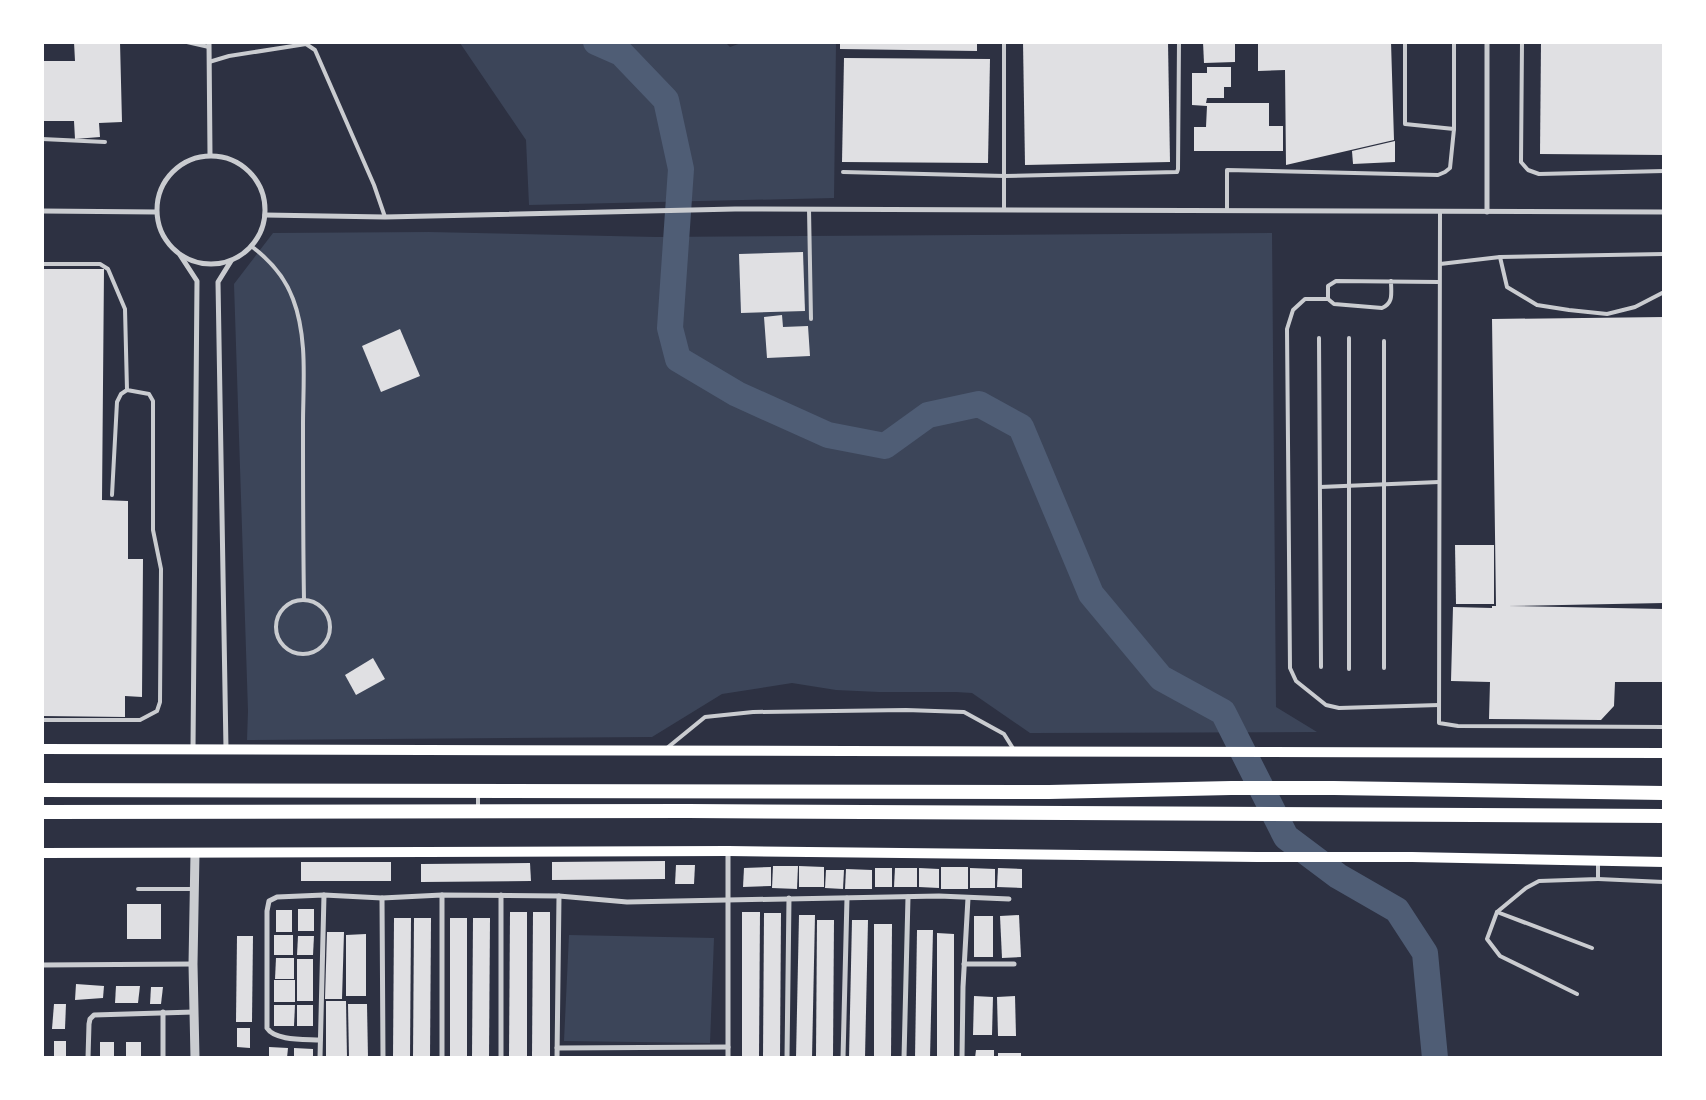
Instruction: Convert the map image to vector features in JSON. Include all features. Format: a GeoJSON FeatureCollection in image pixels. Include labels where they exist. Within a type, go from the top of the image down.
{"type":"FeatureCollection","features":[{"type":"Feature","properties":{"kind":"highway"},"geometry":{"type":"LineString","coordinates":[[42,790],[1049,792],[1334,788],[1664,793]]}},
{"type":"Feature","properties":{"kind":"highway"},"geometry":{"type":"LineString","coordinates":[[42,812],[1664,816]]}},
{"type":"Feature","properties":{"kind":"main road"},"geometry":{"type":"LineString","coordinates":[[42,749],[1276,751],[1664,754]]}},
{"type":"Feature","properties":{"kind":"main road"},"geometry":{"type":"LineString","coordinates":[[42,853],[728,851],[1412,857],[1664,862]]}},
{"type":"Feature","properties":{"kind":"street"},"geometry":{"type":"LineString","coordinates":[[1487,42],[1487,212]]}},
{"type":"Feature","properties":{"kind":"street"},"geometry":{"type":"LineString","coordinates":[[209,44],[210,156]]}},
{"type":"Feature","properties":{"kind":"street"},"geometry":{"type":"LineString","coordinates":[[180,255],[196,263],[213,265],[230,261],[251,246],[260,232],[265,215],[264,198],[253,176],[241,164],[226,157],[210,156],[201,156],[184,162],[171,173],[161,188],[156,212],[163,237],[180,255],[197,281],[193,749]]}},
{"type":"Feature","properties":{"kind":"street"},"geometry":{"type":"LineString","coordinates":[[265,215],[385,217],[735,209],[1664,212]]}},
{"type":"Feature","properties":{"kind":"street"},"geometry":{"type":"LineString","coordinates":[[42,211],[156,212]]}},
{"type":"Feature","properties":{"kind":"street"},"geometry":{"type":"LineString","coordinates":[[226,749],[218,282],[230,261]]}},
{"type":"Feature","properties":{"kind":"street"},"geometry":{"type":"LineString","coordinates":[[728,851],[728,1058]]}},
{"type":"Feature","properties":{"kind":"street"},"geometry":{"type":"LineString","coordinates":[[195,853],[194,1012],[196,1058]]}},
{"type":"Feature","properties":{"kind":"street"},"geometry":{"type":"LineString","coordinates":[[320,1058],[324,895]]}},
{"type":"Feature","properties":{"kind":"street"},"geometry":{"type":"LineString","coordinates":[[320,1040],[277,1037],[270,1033],[267,1028],[267,911],[269,901],[277,897],[324,895],[382,898],[502,895],[559,896],[627,902],[939,896],[1009,899]]}},
{"type":"Feature","properties":{"kind":"street"},"geometry":{"type":"LineString","coordinates":[[442,895],[442,1058]]}},
{"type":"Feature","properties":{"kind":"street"},"geometry":{"type":"LineString","coordinates":[[501,1058],[502,895]]}},
{"type":"Feature","properties":{"kind":"street"},"geometry":{"type":"LineString","coordinates":[[557,1058],[559,896]]}},
{"type":"Feature","properties":{"kind":"street"},"geometry":{"type":"LineString","coordinates":[[904,1058],[908,897]]}},
{"type":"Feature","properties":{"kind":"street"},"geometry":{"type":"LineString","coordinates":[[382,898],[383,1058]]}},
{"type":"Feature","properties":{"kind":"street"},"geometry":{"type":"LineString","coordinates":[[787,1058],[789,898]]}},
{"type":"Feature","properties":{"kind":"street"},"geometry":{"type":"LineString","coordinates":[[843,1058],[847,898]]}},
{"type":"Feature","properties":{"kind":"street"},"geometry":{"type":"LineString","coordinates":[[962,1058],[964,964],[968,898]]}},
{"type":"Feature","properties":{"kind":"street"},"geometry":{"type":"LineString","coordinates":[[42,965],[194,964]]}},
{"type":"Feature","properties":{"kind":"street"},"geometry":{"type":"LineString","coordinates":[[964,964],[1014,964]]}},
{"type":"Feature","properties":{"kind":"street"},"geometry":{"type":"LineString","coordinates":[[163,1012],[163,1058]]}},
{"type":"Feature","properties":{"kind":"street"},"geometry":{"type":"LineString","coordinates":[[88,1058],[89,1024],[90,1019],[94,1015],[194,1012]]}},
{"type":"Feature","properties":{"kind":"street"},"geometry":{"type":"LineString","coordinates":[[557,1048],[728,1048]]}},
{"type":"Feature","properties":{"kind":"lane"},"geometry":{"type":"LineString","coordinates":[[187,42],[209,44]]}},
{"type":"Feature","properties":{"kind":"lane"},"geometry":{"type":"LineString","coordinates":[[1004,42],[1004,210]]}},
{"type":"Feature","properties":{"kind":"lane"},"geometry":{"type":"LineString","coordinates":[[843,172],[1005,176],[1177,172],[1179,42]]}},
{"type":"Feature","properties":{"kind":"lane"},"geometry":{"type":"LineString","coordinates":[[1404,42],[1405,124],[1454,129]]}},
{"type":"Feature","properties":{"kind":"lane"},"geometry":{"type":"LineString","coordinates":[[1227,211],[1227,170],[1438,175],[1445,172],[1450,168],[1454,129],[1454,42]]}},
{"type":"Feature","properties":{"kind":"lane"},"geometry":{"type":"LineString","coordinates":[[1522,42],[1521,162],[1528,170],[1538,174],[1664,171]]}},
{"type":"Feature","properties":{"kind":"lane"},"geometry":{"type":"LineString","coordinates":[[209,62],[229,56],[306,44],[315,50],[374,185],[385,217]]}},
{"type":"Feature","properties":{"kind":"lane"},"geometry":{"type":"LineString","coordinates":[[42,139],[105,142]]}},
{"type":"Feature","properties":{"kind":"lane"},"geometry":{"type":"LineString","coordinates":[[809,209],[811,319]]}},
{"type":"Feature","properties":{"kind":"lane"},"geometry":{"type":"LineString","coordinates":[[1440,212],[1439,723],[1458,726],[1664,727]]}},
{"type":"Feature","properties":{"kind":"lane"},"geometry":{"type":"LineString","coordinates":[[251,246],[271,263],[288,286],[294,301],[301,331],[303,374],[304,600]]}},
{"type":"Feature","properties":{"kind":"lane"},"geometry":{"type":"LineString","coordinates":[[1440,264],[1500,257],[1664,254]]}},
{"type":"Feature","properties":{"kind":"lane"},"geometry":{"type":"LineString","coordinates":[[1500,257],[1508,287],[1536,305],[1607,314],[1635,307],[1664,292]]}},
{"type":"Feature","properties":{"kind":"lane"},"geometry":{"type":"LineString","coordinates":[[42,264],[100,264],[108,269],[125,309],[127,390]]}},
{"type":"Feature","properties":{"kind":"lane"},"geometry":{"type":"LineString","coordinates":[[1328,299],[1328,286],[1336,281],[1439,282]]}},
{"type":"Feature","properties":{"kind":"lane"},"geometry":{"type":"LineString","coordinates":[[1391,281],[1391,300],[1388,305],[1382,308],[1334,304],[1328,299],[1305,299],[1293,310],[1287,328],[1290,668],[1296,681],[1326,706],[1339,708],[1439,705]]}},
{"type":"Feature","properties":{"kind":"lane"},"geometry":{"type":"LineString","coordinates":[[1319,338],[1321,667]]}},
{"type":"Feature","properties":{"kind":"lane"},"geometry":{"type":"LineString","coordinates":[[1349,338],[1350,669]]}},
{"type":"Feature","properties":{"kind":"lane"},"geometry":{"type":"LineString","coordinates":[[1384,341],[1384,668]]}},
{"type":"Feature","properties":{"kind":"lane"},"geometry":{"type":"LineString","coordinates":[[42,720],[140,720],[157,711],[160,702],[161,569],[153,530],[153,401],[149,394],[127,390],[121,394],[117,402],[112,495]]}},
{"type":"Feature","properties":{"kind":"lane"},"geometry":{"type":"LineString","coordinates":[[1320,487],[1440,482]]}},
{"type":"Feature","properties":{"kind":"lane"},"geometry":{"type":"LineString","coordinates":[[304,600],[311,601],[324,610],[330,626],[326,641],[321,647],[306,654],[298,654],[285,648],[280,642],[276,628],[277,621],[284,608],[296,601],[304,600]]}},
{"type":"Feature","properties":{"kind":"lane"},"geometry":{"type":"LineString","coordinates":[[664,751],[705,717],[753,712],[906,710],[964,712],[1004,734],[1015,752]]}},
{"type":"Feature","properties":{"kind":"lane"},"geometry":{"type":"LineString","coordinates":[[478,791],[478,812]]}},
{"type":"Feature","properties":{"kind":"lane"},"geometry":{"type":"LineString","coordinates":[[1598,861],[1598,879]]}},
{"type":"Feature","properties":{"kind":"lane"},"geometry":{"type":"LineString","coordinates":[[1577,994],[1500,956],[1487,939],[1497,912],[1526,888],[1539,881],[1598,879],[1664,882]]}},
{"type":"Feature","properties":{"kind":"lane"},"geometry":{"type":"LineString","coordinates":[[138,889],[194,889]]}},
{"type":"Feature","properties":{"kind":"lane"},"geometry":{"type":"LineString","coordinates":[[1497,912],[1592,948]]}},
{"type":"Feature","properties":{"kind":"shaded area"},"geometry":{"type":"Polygon","coordinates":[[[744,42],[836,43],[834,198],[529,205],[526,140],[460,43],[726,43],[730,47],[744,42]]]}},
{"type":"Feature","properties":{"kind":"shaded area"},"geometry":{"type":"Polygon","coordinates":[[[429,232],[656,237],[1272,233],[1276,707],[1317,732],[1030,733],[972,693],[836,690],[792,683],[722,694],[652,737],[247,740],[248,711],[234,284],[273,233],[429,232]]]}},
{"type":"Feature","properties":{"kind":"shaded area"},"geometry":{"type":"Polygon","coordinates":[[[569,935],[714,938],[710,1043],[564,1041],[569,935]]]}},
{"type":"Feature","properties":{"kind":"building"},"geometry":{"type":"Polygon","coordinates":[[[74,42],[120,42],[122,122],[99,123],[100,137],[75,139],[74,121],[42,121],[42,61],[75,61],[74,42]]]}},
{"type":"Feature","properties":{"kind":"building"},"geometry":{"type":"Polygon","coordinates":[[[840,42],[977,42],[977,51],[840,49],[840,42]]]}},
{"type":"Feature","properties":{"kind":"building"},"geometry":{"type":"Polygon","coordinates":[[[1023,42],[1168,42],[1170,162],[1025,165],[1023,42]]]}},
{"type":"Feature","properties":{"kind":"building"},"geometry":{"type":"Polygon","coordinates":[[[1203,42],[1235,42],[1235,62],[1204,63],[1203,42]]]}},
{"type":"Feature","properties":{"kind":"building"},"geometry":{"type":"Polygon","coordinates":[[[1258,42],[1391,42],[1394,140],[1286,165],[1285,70],[1258,71],[1258,42]]]}},
{"type":"Feature","properties":{"kind":"building"},"geometry":{"type":"Polygon","coordinates":[[[1541,42],[1664,42],[1664,155],[1540,154],[1541,42]]]}},
{"type":"Feature","properties":{"kind":"building"},"geometry":{"type":"Polygon","coordinates":[[[844,58],[990,59],[988,163],[842,162],[844,58]]]}},
{"type":"Feature","properties":{"kind":"building"},"geometry":{"type":"Polygon","coordinates":[[[1207,67],[1231,67],[1231,87],[1224,87],[1224,98],[1207,98],[1206,103],[1269,103],[1269,126],[1283,126],[1283,151],[1194,151],[1194,127],[1206,127],[1207,106],[1192,105],[1192,73],[1207,73],[1207,67]]]}},
{"type":"Feature","properties":{"kind":"building"},"geometry":{"type":"Polygon","coordinates":[[[1395,141],[1395,162],[1353,164],[1352,151],[1395,141]]]}},
{"type":"Feature","properties":{"kind":"building"},"geometry":{"type":"Polygon","coordinates":[[[803,252],[805,311],[741,313],[739,254],[803,252]]]}},
{"type":"Feature","properties":{"kind":"building"},"geometry":{"type":"Polygon","coordinates":[[[42,269],[104,269],[102,500],[128,501],[128,559],[143,559],[142,697],[125,696],[125,717],[42,716],[42,269]]]}},
{"type":"Feature","properties":{"kind":"building"},"geometry":{"type":"Polygon","coordinates":[[[782,315],[783,327],[808,326],[810,356],[767,358],[764,317],[782,315]]]}},
{"type":"Feature","properties":{"kind":"building"},"geometry":{"type":"Polygon","coordinates":[[[1664,317],[1664,603],[1507,606],[1664,609],[1664,682],[1615,682],[1614,706],[1601,720],[1489,719],[1490,682],[1451,681],[1453,607],[1492,608],[1492,606],[1496,606],[1492,319],[1664,317]]]}},
{"type":"Feature","properties":{"kind":"building"},"geometry":{"type":"Polygon","coordinates":[[[400,329],[420,376],[381,392],[362,346],[400,329]]]}},
{"type":"Feature","properties":{"kind":"building"},"geometry":{"type":"Polygon","coordinates":[[[1455,545],[1494,545],[1494,604],[1456,604],[1455,545]]]}},
{"type":"Feature","properties":{"kind":"building"},"geometry":{"type":"Polygon","coordinates":[[[373,658],[385,679],[356,695],[345,675],[373,658]]]}},
{"type":"Feature","properties":{"kind":"building"},"geometry":{"type":"Polygon","coordinates":[[[665,861],[665,879],[552,880],[552,862],[665,861]]]}},
{"type":"Feature","properties":{"kind":"building"},"geometry":{"type":"Polygon","coordinates":[[[301,862],[391,862],[391,881],[301,881],[301,862]]]}},
{"type":"Feature","properties":{"kind":"building"},"geometry":{"type":"Polygon","coordinates":[[[530,863],[531,881],[421,882],[421,864],[530,863]]]}},
{"type":"Feature","properties":{"kind":"building"},"geometry":{"type":"Polygon","coordinates":[[[676,865],[695,865],[694,884],[675,884],[676,865]]]}},
{"type":"Feature","properties":{"kind":"building"},"geometry":{"type":"Polygon","coordinates":[[[773,866],[798,866],[797,889],[772,888],[773,866]]]}},
{"type":"Feature","properties":{"kind":"building"},"geometry":{"type":"Polygon","coordinates":[[[799,866],[824,867],[824,887],[799,887],[799,866]]]}},
{"type":"Feature","properties":{"kind":"building"},"geometry":{"type":"Polygon","coordinates":[[[771,867],[771,886],[743,887],[744,868],[771,867]]]}},
{"type":"Feature","properties":{"kind":"building"},"geometry":{"type":"Polygon","coordinates":[[[941,867],[968,867],[968,889],[941,889],[941,867]]]}},
{"type":"Feature","properties":{"kind":"building"},"geometry":{"type":"Polygon","coordinates":[[[875,868],[892,868],[892,887],[875,887],[875,868]]]}},
{"type":"Feature","properties":{"kind":"building"},"geometry":{"type":"Polygon","coordinates":[[[895,868],[917,868],[917,887],[894,887],[895,868]]]}},
{"type":"Feature","properties":{"kind":"building"},"geometry":{"type":"Polygon","coordinates":[[[919,868],[939,869],[939,888],[919,887],[919,868]]]}},
{"type":"Feature","properties":{"kind":"building"},"geometry":{"type":"Polygon","coordinates":[[[970,868],[995,869],[995,888],[970,888],[970,868]]]}},
{"type":"Feature","properties":{"kind":"building"},"geometry":{"type":"Polygon","coordinates":[[[998,868],[1022,869],[1022,888],[997,887],[998,868]]]}},
{"type":"Feature","properties":{"kind":"building"},"geometry":{"type":"Polygon","coordinates":[[[846,869],[872,870],[872,889],[845,889],[846,869]]]}},
{"type":"Feature","properties":{"kind":"building"},"geometry":{"type":"Polygon","coordinates":[[[826,870],[844,870],[843,889],[825,888],[826,870]]]}},
{"type":"Feature","properties":{"kind":"building"},"geometry":{"type":"Polygon","coordinates":[[[127,904],[161,904],[161,939],[127,939],[127,904]]]}},
{"type":"Feature","properties":{"kind":"building"},"geometry":{"type":"Polygon","coordinates":[[[298,909],[314,909],[314,931],[298,931],[298,909]]]}},
{"type":"Feature","properties":{"kind":"building"},"geometry":{"type":"Polygon","coordinates":[[[276,910],[292,910],[292,932],[276,932],[276,910]]]}},
{"type":"Feature","properties":{"kind":"building"},"geometry":{"type":"Polygon","coordinates":[[[510,912],[527,912],[527,1058],[509,1058],[510,912]]]}},
{"type":"Feature","properties":{"kind":"building"},"geometry":{"type":"Polygon","coordinates":[[[533,912],[550,912],[550,1058],[532,1058],[533,912]]]}},
{"type":"Feature","properties":{"kind":"building"},"geometry":{"type":"Polygon","coordinates":[[[742,912],[760,912],[759,1058],[742,1058],[742,912]]]}},
{"type":"Feature","properties":{"kind":"building"},"geometry":{"type":"Polygon","coordinates":[[[764,913],[781,913],[780,1058],[763,1058],[764,913]]]}},
{"type":"Feature","properties":{"kind":"building"},"geometry":{"type":"Polygon","coordinates":[[[799,915],[815,915],[812,1058],[796,1058],[799,915]]]}},
{"type":"Feature","properties":{"kind":"building"},"geometry":{"type":"Polygon","coordinates":[[[1019,915],[1021,957],[1002,958],[1000,916],[1019,915]]]}},
{"type":"Feature","properties":{"kind":"building"},"geometry":{"type":"Polygon","coordinates":[[[974,916],[993,916],[993,957],[974,957],[974,916]]]}},
{"type":"Feature","properties":{"kind":"building"},"geometry":{"type":"Polygon","coordinates":[[[394,918],[411,918],[410,1058],[393,1058],[394,918]]]}},
{"type":"Feature","properties":{"kind":"building"},"geometry":{"type":"Polygon","coordinates":[[[414,918],[431,918],[430,1058],[413,1058],[414,918]]]}},
{"type":"Feature","properties":{"kind":"building"},"geometry":{"type":"Polygon","coordinates":[[[450,918],[467,918],[467,1058],[450,1058],[450,918]]]}},
{"type":"Feature","properties":{"kind":"building"},"geometry":{"type":"Polygon","coordinates":[[[473,918],[490,918],[489,1058],[472,1058],[473,918]]]}},
{"type":"Feature","properties":{"kind":"building"},"geometry":{"type":"Polygon","coordinates":[[[817,920],[834,920],[833,1058],[816,1058],[817,920]]]}},
{"type":"Feature","properties":{"kind":"building"},"geometry":{"type":"Polygon","coordinates":[[[852,920],[868,920],[865,1058],[849,1058],[852,920]]]}},
{"type":"Feature","properties":{"kind":"building"},"geometry":{"type":"Polygon","coordinates":[[[874,924],[892,924],[891,1058],[874,1058],[874,924]]]}},
{"type":"Feature","properties":{"kind":"building"},"geometry":{"type":"Polygon","coordinates":[[[917,930],[933,930],[930,1058],[915,1058],[917,930]]]}},
{"type":"Feature","properties":{"kind":"building"},"geometry":{"type":"Polygon","coordinates":[[[327,932],[344,932],[342,999],[325,999],[327,932]]]}},
{"type":"Feature","properties":{"kind":"building"},"geometry":{"type":"Polygon","coordinates":[[[937,933],[954,934],[954,1058],[937,1058],[937,933]]]}},
{"type":"Feature","properties":{"kind":"building"},"geometry":{"type":"Polygon","coordinates":[[[366,934],[366,996],[346,996],[346,935],[366,934]]]}},
{"type":"Feature","properties":{"kind":"building"},"geometry":{"type":"Polygon","coordinates":[[[274,935],[293,935],[293,955],[274,955],[274,935]]]}},
{"type":"Feature","properties":{"kind":"building"},"geometry":{"type":"Polygon","coordinates":[[[237,936],[253,936],[252,1022],[236,1022],[237,936]]]}},
{"type":"Feature","properties":{"kind":"building"},"geometry":{"type":"Polygon","coordinates":[[[298,936],[314,936],[313,955],[297,955],[298,936]]]}},
{"type":"Feature","properties":{"kind":"building"},"geometry":{"type":"Polygon","coordinates":[[[276,958],[294,958],[294,979],[275,979],[276,958]]]}},
{"type":"Feature","properties":{"kind":"building"},"geometry":{"type":"Polygon","coordinates":[[[297,959],[313,959],[313,1001],[297,1001],[297,959]]]}},
{"type":"Feature","properties":{"kind":"building"},"geometry":{"type":"Polygon","coordinates":[[[274,980],[295,980],[295,1002],[274,1002],[274,980]]]}},
{"type":"Feature","properties":{"kind":"building"},"geometry":{"type":"Polygon","coordinates":[[[76,984],[104,986],[103,998],[75,1000],[76,984]]]}},
{"type":"Feature","properties":{"kind":"building"},"geometry":{"type":"Polygon","coordinates":[[[116,986],[140,986],[138,1003],[115,1003],[116,986]]]}},
{"type":"Feature","properties":{"kind":"building"},"geometry":{"type":"Polygon","coordinates":[[[151,987],[163,987],[161,1004],[150,1004],[151,987]]]}},
{"type":"Feature","properties":{"kind":"building"},"geometry":{"type":"Polygon","coordinates":[[[974,996],[993,997],[992,1035],[973,1035],[974,996]]]}},
{"type":"Feature","properties":{"kind":"building"},"geometry":{"type":"Polygon","coordinates":[[[1015,996],[1016,1036],[998,1036],[997,997],[1015,996]]]}},
{"type":"Feature","properties":{"kind":"building"},"geometry":{"type":"Polygon","coordinates":[[[326,1001],[346,1001],[347,1058],[326,1058],[326,1001]]]}},
{"type":"Feature","properties":{"kind":"building"},"geometry":{"type":"Polygon","coordinates":[[[54,1004],[66,1004],[65,1029],[52,1029],[54,1004]]]}},
{"type":"Feature","properties":{"kind":"building"},"geometry":{"type":"Polygon","coordinates":[[[348,1004],[367,1004],[368,1058],[349,1058],[348,1004]]]}},
{"type":"Feature","properties":{"kind":"building"},"geometry":{"type":"Polygon","coordinates":[[[274,1005],[295,1005],[294,1026],[274,1026],[274,1005]]]}},
{"type":"Feature","properties":{"kind":"building"},"geometry":{"type":"Polygon","coordinates":[[[297,1005],[313,1005],[313,1026],[297,1026],[297,1005]]]}},
{"type":"Feature","properties":{"kind":"building"},"geometry":{"type":"Polygon","coordinates":[[[237,1028],[250,1028],[250,1048],[237,1047],[237,1028]]]}},
{"type":"Feature","properties":{"kind":"building"},"geometry":{"type":"Polygon","coordinates":[[[54,1041],[66,1041],[66,1058],[54,1058],[54,1041]]]}},
{"type":"Feature","properties":{"kind":"building"},"geometry":{"type":"Polygon","coordinates":[[[100,1042],[114,1042],[114,1058],[100,1058],[100,1042]]]}},
{"type":"Feature","properties":{"kind":"building"},"geometry":{"type":"Polygon","coordinates":[[[126,1042],[141,1042],[141,1058],[126,1058],[126,1042]]]}},
{"type":"Feature","properties":{"kind":"building"},"geometry":{"type":"Polygon","coordinates":[[[269,1047],[288,1048],[287,1058],[269,1058],[269,1047]]]}},
{"type":"Feature","properties":{"kind":"building"},"geometry":{"type":"Polygon","coordinates":[[[294,1048],[313,1049],[313,1058],[294,1058],[294,1048]]]}},
{"type":"Feature","properties":{"kind":"building"},"geometry":{"type":"Polygon","coordinates":[[[976,1050],[994,1050],[994,1058],[975,1058],[976,1050]]]}},
{"type":"Feature","properties":{"kind":"building"},"geometry":{"type":"Polygon","coordinates":[[[998,1053],[1021,1053],[1021,1058],[998,1058],[998,1053]]]}},
{"type":"Feature","properties":{"kind":"waterway"},"geometry":{"type":"LineString","coordinates":[[596,42],[621,53],[666,100],[681,169],[670,328],[678,359],[737,394],[828,435],[885,446],[928,415],[979,404],[1021,427],[1091,594],[1161,678],[1223,712],[1286,837],[1338,876],[1397,910],[1425,953],[1435,1058]]}}]}
